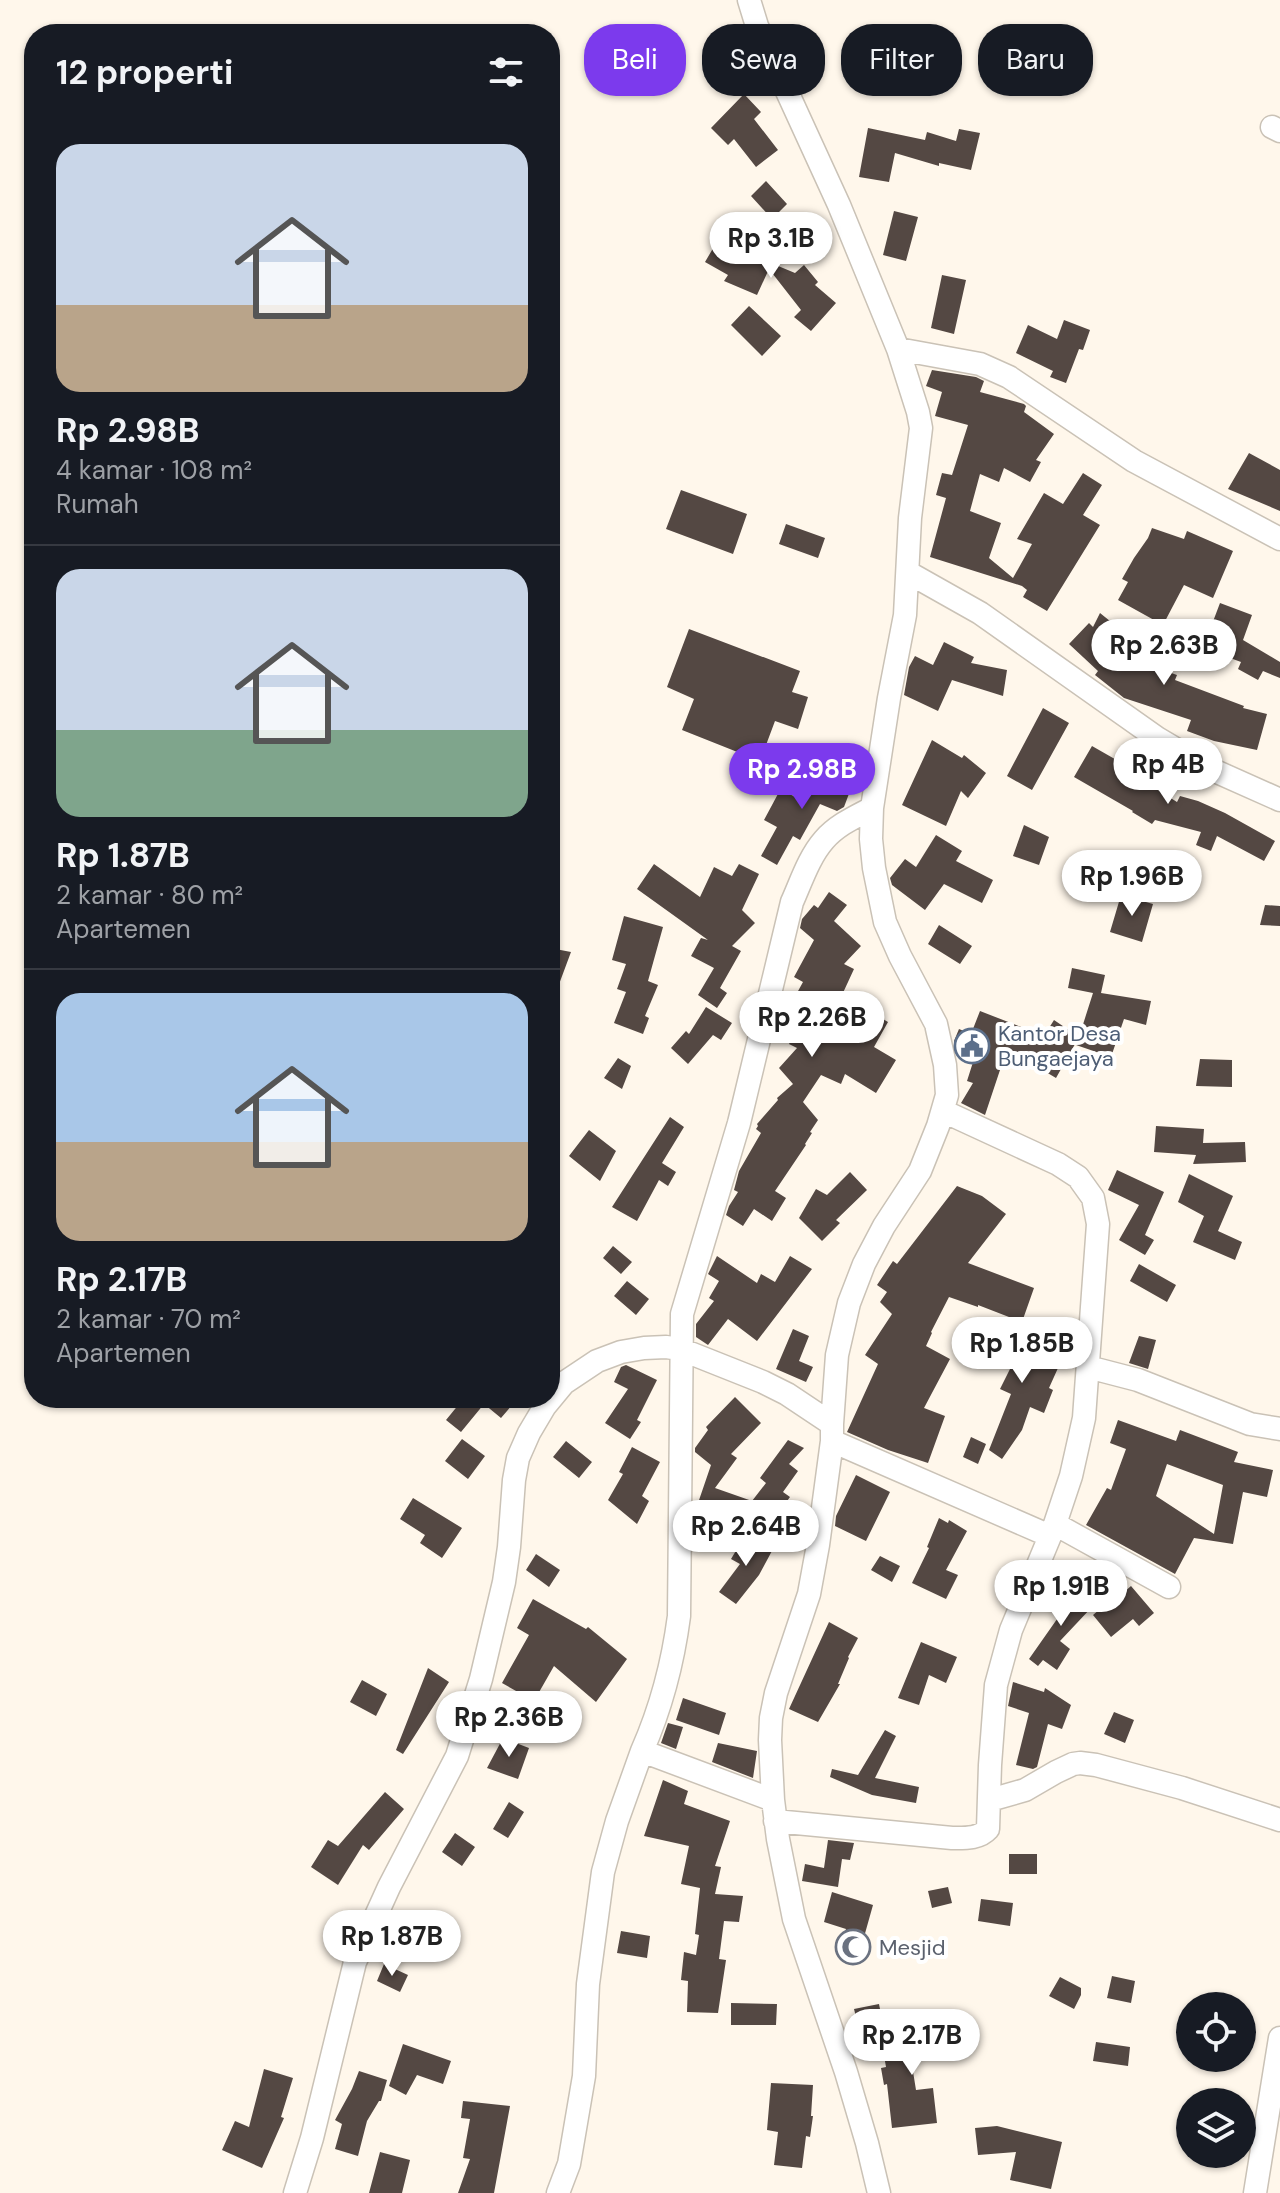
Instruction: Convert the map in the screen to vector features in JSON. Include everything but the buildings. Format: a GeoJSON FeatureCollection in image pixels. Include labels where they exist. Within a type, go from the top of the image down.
{"type":"FeatureCollection","features":[{"type":"Feature","properties":{"kind":"street"},"geometry":{"type":"LineString","coordinates":[[749,0],[757,26],[839,205],[898,349],[921,428],[910,518],[905,615],[872,808],[873,854],[885,922],[936,1024],[947,1083],[943,1111],[920,1171],[884,1226],[864,1264],[849,1303],[837,1355],[832,1433],[811,1583],[776,1693],[770,1740],[774,1810],[794,1919],[850,2086],[879,2193]]}},
{"type":"Feature","properties":{"kind":"street"},"geometry":{"type":"LineString","coordinates":[[898,349],[980,364],[1009,377],[1134,461],[1280,539]]}},
{"type":"Feature","properties":{"kind":"street"},"geometry":{"type":"LineString","coordinates":[[909,573],[980,613],[1157,738],[1206,767],[1280,800]]}},
{"type":"Feature","properties":{"kind":"street"},"geometry":{"type":"LineString","coordinates":[[905,615],[946,593]]}},
{"type":"Feature","properties":{"kind":"street"},"geometry":{"type":"LineString","coordinates":[[558,2193],[569,2164],[584,2076],[588,1984],[603,1872],[617,1821],[649,1735],[673,1657],[679,1616],[682,1314],[739,1123],[792,902],[823,841],[839,827],[872,808]]}},
{"type":"Feature","properties":{"kind":"street"},"geometry":{"type":"LineString","coordinates":[[642,1751],[774,1810],[965,1838],[983,1834],[988,1829],[996,1685],[1011,1630],[1053,1530],[1071,1476],[1084,1418],[1098,1224],[1093,1198],[1078,1177],[1058,1164],[943,1111]]}},
{"type":"Feature","properties":{"kind":"street"},"geometry":{"type":"LineString","coordinates":[[560,1388],[597,1361],[621,1352],[644,1348],[680,1349],[787,1394],[832,1433],[1053,1530],[1169,1587]]}},
{"type":"Feature","properties":{"kind":"street"},"geometry":{"type":"LineString","coordinates":[[1088,1367],[1138,1380],[1250,1424],[1280,1429]]}},
{"type":"Feature","properties":{"kind":"street"},"geometry":{"type":"LineString","coordinates":[[295,2193],[312,2138],[355,1962],[389,1887],[457,1756],[481,1679],[504,1582],[518,1458],[544,1408]]}},
{"type":"Feature","properties":{"kind":"street"},"geometry":{"type":"LineString","coordinates":[[990,1800],[1025,1790],[1056,1772],[1080,1763],[1182,1788],[1280,1820]]}},
{"type":"Feature","properties":{"kind":"street"},"geometry":{"type":"LineString","coordinates":[[1255,2193],[1280,2038]]}},
{"type":"Feature","properties":{"kind":"place","name":"Kantor Desa Bungaejaya"},"geometry":{"type":"Point","coordinates":[972,1046]}},
{"type":"Feature","properties":{"kind":"place","name":"Mesjid"},"geometry":{"type":"Point","coordinates":[853,1947]}}]}
